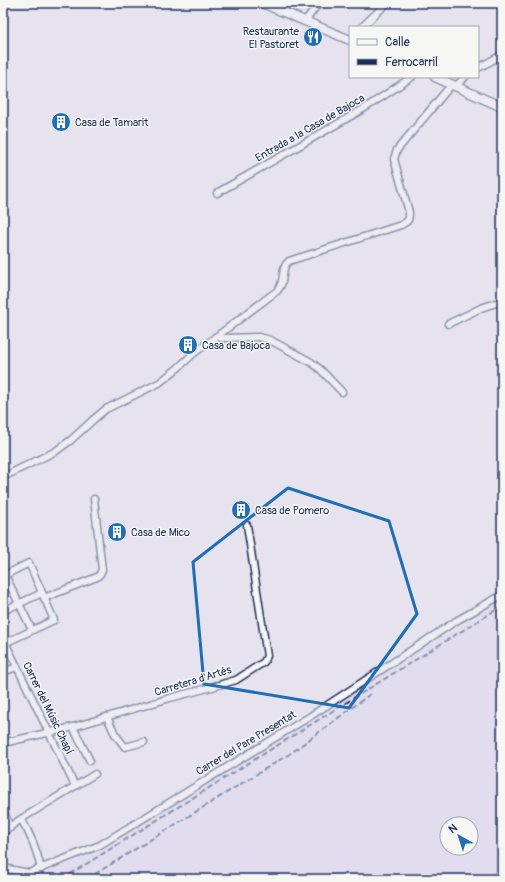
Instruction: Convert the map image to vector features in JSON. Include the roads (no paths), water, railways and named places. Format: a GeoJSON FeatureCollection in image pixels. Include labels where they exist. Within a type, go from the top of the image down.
{"type":"FeatureCollection","features":[{"type":"Feature","properties":{"kind":"street"},"geometry":{"type":"LineString","coordinates":[[262,3],[349,40]]}},
{"type":"Feature","properties":{"kind":"street"},"geometry":{"type":"LineString","coordinates":[[305,21],[320,3]]}},
{"type":"Feature","properties":{"kind":"street"},"geometry":{"type":"LineString","coordinates":[[363,26],[387,3]]}},
{"type":"Feature","properties":{"kind":"street"},"geometry":{"type":"LineString","coordinates":[[479,67],[502,55]]}},
{"type":"Feature","properties":{"kind":"street","name":"Entrada a la Casa de Bajoca"},"geometry":{"type":"LineString","coordinates":[[217,193],[365,108],[410,78]]}},
{"type":"Feature","properties":{"kind":"street"},"geometry":{"type":"LineString","coordinates":[[437,78],[502,107]]}},
{"type":"Feature","properties":{"kind":"street"},"geometry":{"type":"LineString","coordinates":[[3,477],[56,451],[71,440],[106,409],[159,383],[193,354],[280,289],[283,282],[284,266],[289,261],[402,225],[407,222],[409,219],[409,212],[394,159],[397,150],[454,85],[464,78]]}},
{"type":"Feature","properties":{"kind":"street"},"geometry":{"type":"LineString","coordinates":[[448,324],[481,308],[502,301]]}},
{"type":"Feature","properties":{"kind":"street"},"geometry":{"type":"LineString","coordinates":[[215,337],[259,337],[270,340],[310,362],[321,370],[342,392]]}},
{"type":"Feature","properties":{"kind":"street"},"geometry":{"type":"LineString","coordinates":[[3,611],[43,595],[97,577],[100,574],[102,570],[101,556],[94,499]]}},
{"type":"Feature","properties":{"kind":"street","name":"Carretera d'Artés"},"geometry":{"type":"LineString","coordinates":[[3,743],[73,727],[236,680],[264,662],[267,656],[247,525]]}},
{"type":"Feature","properties":{"kind":"street"},"geometry":{"type":"LineString","coordinates":[[4,641],[32,630],[54,620],[29,563],[4,575],[32,630]]}},
{"type":"Feature","properties":{"kind":"street","name":"Carrer del Pare Presentat"},"geometry":{"type":"LineString","coordinates":[[3,868],[29,873],[100,845],[309,717],[456,621],[502,595]]}},
{"type":"Feature","properties":{"kind":"street","name":"Carrer del Músic Chapí"},"geometry":{"type":"LineString","coordinates":[[4,641],[75,786]]}},
{"type":"Feature","properties":{"kind":"street"},"geometry":{"type":"LineString","coordinates":[[3,672],[17,667]]}},
{"type":"Feature","properties":{"kind":"street"},"geometry":{"type":"LineString","coordinates":[[106,717],[115,734],[125,747],[144,742]]}},
{"type":"Feature","properties":{"kind":"street"},"geometry":{"type":"LineString","coordinates":[[73,727],[90,761]]}},
{"type":"Feature","properties":{"kind":"street"},"geometry":{"type":"LineString","coordinates":[[3,832],[21,819],[95,774]]}},
{"type":"Feature","properties":{"kind":"street"},"geometry":{"type":"LineString","coordinates":[[3,809],[10,828]]}},
{"type":"Feature","properties":{"kind":"street"},"geometry":{"type":"LineString","coordinates":[[21,819],[29,832],[41,869]]}},
{"type":"Feature","properties":{"kind":"street"},"geometry":{"type":"LineString","coordinates":[[494,879],[502,872]]}},
{"type":"Feature","properties":{"kind":"railway"},"geometry":{"type":"LineString","coordinates":[[62,879],[502,606]]}},
{"type":"Feature","properties":{"kind":"railway"},"geometry":{"type":"LineString","coordinates":[[87,879],[291,753],[373,692]]}},
{"type":"Feature","properties":{"kind":"place","name":"Restaurante El Pastoret"},"geometry":{"type":"Point","coordinates":[313,37]}},
{"type":"Feature","properties":{"kind":"place","name":"Casa de Tamarit"},"geometry":{"type":"Point","coordinates":[61,122]}},
{"type":"Feature","properties":{"kind":"place","name":"Casa de Bajoca"},"geometry":{"type":"Point","coordinates":[188,345]}},
{"type":"Feature","properties":{"kind":"place","name":"Casa de Pomero"},"geometry":{"type":"Point","coordinates":[241,510]}},
{"type":"Feature","properties":{"kind":"place","name":"Casa de Mico"},"geometry":{"type":"Point","coordinates":[117,532]}}]}
